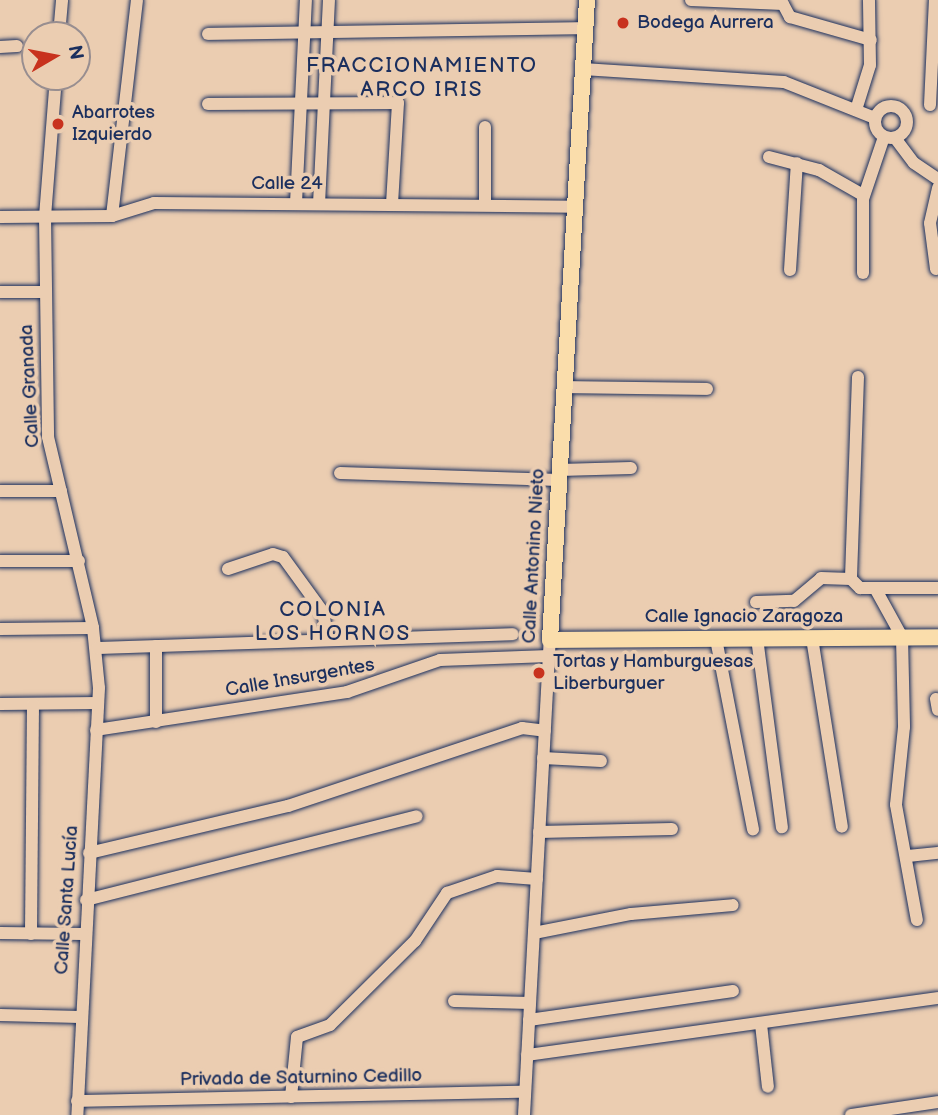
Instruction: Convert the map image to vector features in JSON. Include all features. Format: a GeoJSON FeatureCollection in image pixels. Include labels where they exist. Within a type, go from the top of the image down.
{"type":"FeatureCollection","features":[{"type":"Feature","properties":{"kind":"main road","name":"Calle Antonino Nieto"},"geometry":{"type":"LineString","coordinates":[[549,648],[587,0]]}},
{"type":"Feature","properties":{"kind":"main road","name":"Calle Ignacio Zaragoza"},"geometry":{"type":"LineString","coordinates":[[549,648],[716,639],[938,637]]}},
{"type":"Feature","properties":{"kind":"street"},"geometry":{"type":"LineString","coordinates":[[60,21],[62,0]]}},
{"type":"Feature","properties":{"kind":"street"},"geometry":{"type":"LineString","coordinates":[[112,216],[137,0]]}},
{"type":"Feature","properties":{"kind":"street"},"geometry":{"type":"LineString","coordinates":[[296,204],[306,0]]}},
{"type":"Feature","properties":{"kind":"street"},"geometry":{"type":"LineString","coordinates":[[319,204],[329,0]]}},
{"type":"Feature","properties":{"kind":"street"},"geometry":{"type":"LineString","coordinates":[[691,0],[785,2],[790,17],[872,40]]}},
{"type":"Feature","properties":{"kind":"street"},"geometry":{"type":"LineString","coordinates":[[856,110],[872,40],[869,0]]}},
{"type":"Feature","properties":{"kind":"street"},"geometry":{"type":"LineString","coordinates":[[906,115],[934,106],[935,0]]}},
{"type":"Feature","properties":{"kind":"street"},"geometry":{"type":"LineString","coordinates":[[208,34],[586,28]]}},
{"type":"Feature","properties":{"kind":"street"},"geometry":{"type":"LineString","coordinates":[[0,47],[17,46]]}},
{"type":"Feature","properties":{"kind":"street"},"geometry":{"type":"LineString","coordinates":[[583,69],[753,77],[875,118],[890,137],[938,179]]}},
{"type":"Feature","properties":{"kind":"street","name":"Calle Granada"},"geometry":{"type":"LineString","coordinates":[[55,91],[45,216],[48,437],[93,628],[99,688]]}},
{"type":"Feature","properties":{"kind":"street"},"geometry":{"type":"LineString","coordinates":[[208,104],[398,103],[392,205]]}},
{"type":"Feature","properties":{"kind":"street"},"geometry":{"type":"LineString","coordinates":[[863,272],[863,195],[890,137],[907,126],[906,115],[892,105],[875,118]]}},
{"type":"Feature","properties":{"kind":"street"},"geometry":{"type":"LineString","coordinates":[[485,127],[485,205]]}},
{"type":"Feature","properties":{"kind":"street"},"geometry":{"type":"LineString","coordinates":[[769,157],[797,163],[863,195]]}},
{"type":"Feature","properties":{"kind":"street"},"geometry":{"type":"LineString","coordinates":[[790,270],[797,163]]}},
{"type":"Feature","properties":{"kind":"street"},"geometry":{"type":"LineString","coordinates":[[936,269],[930,223],[938,188]]}},
{"type":"Feature","properties":{"kind":"street","name":"Calle 24"},"geometry":{"type":"LineString","coordinates":[[0,217],[112,216],[154,203],[575,207]]}},
{"type":"Feature","properties":{"kind":"street"},"geometry":{"type":"LineString","coordinates":[[0,292],[46,292]]}},
{"type":"Feature","properties":{"kind":"street"},"geometry":{"type":"LineString","coordinates":[[858,377],[852,579],[860,588],[938,589]]}},
{"type":"Feature","properties":{"kind":"street"},"geometry":{"type":"LineString","coordinates":[[565,387],[707,389]]}},
{"type":"Feature","properties":{"kind":"street"},"geometry":{"type":"LineString","coordinates":[[340,473],[560,475],[631,468]]}},
{"type":"Feature","properties":{"kind":"street"},"geometry":{"type":"LineString","coordinates":[[0,491],[61,491]]}},
{"type":"Feature","properties":{"kind":"street"},"geometry":{"type":"LineString","coordinates":[[228,569],[273,554],[283,557],[323,612],[328,639]]}},
{"type":"Feature","properties":{"kind":"street"},"geometry":{"type":"LineString","coordinates":[[0,561],[79,561]]}},
{"type":"Feature","properties":{"kind":"street"},"geometry":{"type":"LineString","coordinates":[[757,601],[794,601],[821,578],[852,579]]}},
{"type":"Feature","properties":{"kind":"street"},"geometry":{"type":"LineString","coordinates":[[875,588],[902,637],[904,727],[896,805],[908,856],[917,920]]}},
{"type":"Feature","properties":{"kind":"street"},"geometry":{"type":"LineString","coordinates":[[0,629],[93,628]]}},
{"type":"Feature","properties":{"kind":"street"},"geometry":{"type":"LineString","coordinates":[[97,648],[513,634]]}},
{"type":"Feature","properties":{"kind":"street"},"geometry":{"type":"LineString","coordinates":[[433,637],[440,660]]}},
{"type":"Feature","properties":{"kind":"street"},"geometry":{"type":"LineString","coordinates":[[757,638],[782,827]]}},
{"type":"Feature","properties":{"kind":"street"},"geometry":{"type":"LineString","coordinates":[[812,638],[842,827]]}},
{"type":"Feature","properties":{"kind":"street"},"geometry":{"type":"LineString","coordinates":[[716,639],[753,829]]}},
{"type":"Feature","properties":{"kind":"street"},"geometry":{"type":"LineString","coordinates":[[156,646],[156,722]]}},
{"type":"Feature","properties":{"kind":"street","name":"Calle Insurgentes"},"geometry":{"type":"LineString","coordinates":[[96,730],[347,692],[440,660],[549,648]]}},
{"type":"Feature","properties":{"kind":"street","name":"Calle Antonino Nieto"},"geometry":{"type":"LineString","coordinates":[[524,1115],[549,648]]}},
{"type":"Feature","properties":{"kind":"street","name":"Calle Santa Lucía"},"geometry":{"type":"LineString","coordinates":[[77,1115],[83,934],[99,688]]}},
{"type":"Feature","properties":{"kind":"street"},"geometry":{"type":"LineString","coordinates":[[0,704],[98,704]]}},
{"type":"Feature","properties":{"kind":"street"},"geometry":{"type":"LineString","coordinates":[[31,934],[33,704]]}},
{"type":"Feature","properties":{"kind":"street"},"geometry":{"type":"LineString","coordinates":[[89,853],[288,806],[522,728],[545,731]]}},
{"type":"Feature","properties":{"kind":"street"},"geometry":{"type":"LineString","coordinates":[[543,758],[601,761]]}},
{"type":"Feature","properties":{"kind":"street"},"geometry":{"type":"LineString","coordinates":[[86,900],[417,816]]}},
{"type":"Feature","properties":{"kind":"street"},"geometry":{"type":"LineString","coordinates":[[540,830],[601,825]]}},
{"type":"Feature","properties":{"kind":"street"},"geometry":{"type":"LineString","coordinates":[[540,830],[672,830]]}},
{"type":"Feature","properties":{"kind":"street"},"geometry":{"type":"LineString","coordinates":[[908,856],[938,853]]}},
{"type":"Feature","properties":{"kind":"street"},"geometry":{"type":"LineString","coordinates":[[291,1097],[297,1037],[330,1025],[415,941],[447,893],[497,876],[537,879]]}},
{"type":"Feature","properties":{"kind":"street"},"geometry":{"type":"LineString","coordinates":[[534,933],[631,914],[733,905]]}},
{"type":"Feature","properties":{"kind":"street"},"geometry":{"type":"LineString","coordinates":[[0,933],[83,934]]}},
{"type":"Feature","properties":{"kind":"street"},"geometry":{"type":"LineString","coordinates":[[529,1020],[733,991]]}},
{"type":"Feature","properties":{"kind":"street"},"geometry":{"type":"LineString","coordinates":[[527,1055],[938,998]]}},
{"type":"Feature","properties":{"kind":"street"},"geometry":{"type":"LineString","coordinates":[[454,1001],[530,1003]]}},
{"type":"Feature","properties":{"kind":"street"},"geometry":{"type":"LineString","coordinates":[[0,1015],[79,1017]]}},
{"type":"Feature","properties":{"kind":"street"},"geometry":{"type":"LineString","coordinates":[[761,1024],[768,1087]]}},
{"type":"Feature","properties":{"kind":"street","name":"Privada de Saturnino Cedillo"},"geometry":{"type":"LineString","coordinates":[[77,1101],[525,1092]]}},
{"type":"Feature","properties":{"kind":"street"},"geometry":{"type":"LineString","coordinates":[[851,1115],[938,1102]]}},
{"type":"Feature","properties":{"kind":"place","name":"Bodega Aurrera"},"geometry":{"type":"Point","coordinates":[623,23]}},
{"type":"Feature","properties":{"kind":"place","name":"Abarrotes Izquierdo"},"geometry":{"type":"Point","coordinates":[58,124]}},
{"type":"Feature","properties":{"kind":"place","name":"Tortas y Hamburguesas Liberburguer"},"geometry":{"type":"Point","coordinates":[539,673]}},
{"type":"Feature","properties":{"kind":"district","name":"FRACCIONAMIENTO ARCO IRIS"},"geometry":{"type":"Point","coordinates":[422,78]}},
{"type":"Feature","properties":{"kind":"district","name":"COLONIA LOS HORNOS"},"geometry":{"type":"Point","coordinates":[333,622]}}]}
